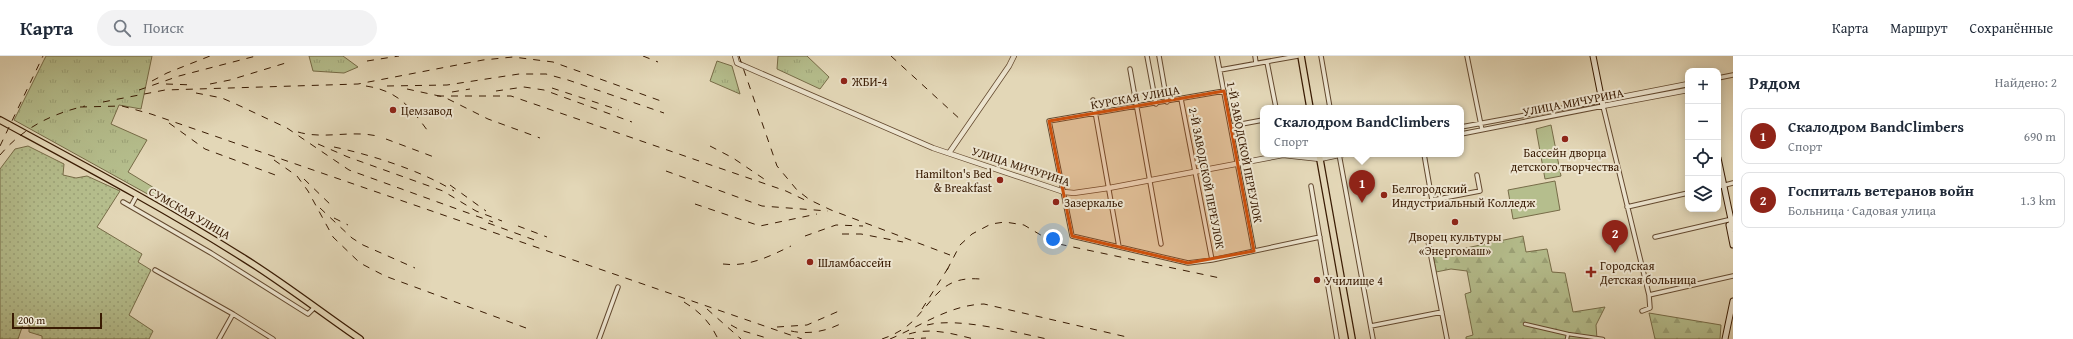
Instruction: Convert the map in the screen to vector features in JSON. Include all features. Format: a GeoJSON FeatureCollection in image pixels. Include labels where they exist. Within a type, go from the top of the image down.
{"type":"FeatureCollection","features":[{"type":"Feature","properties":{"kind":"main road"},"geometry":{"type":"LineString","coordinates":[[1299,56],[1309,105]]}},
{"type":"Feature","properties":{"kind":"main road"},"geometry":{"type":"LineString","coordinates":[[1593,56],[1603,106]]}},
{"type":"Feature","properties":{"kind":"main road","name":"СУМСКАЯ УЛИЦА"},"geometry":{"type":"LineString","coordinates":[[0,120],[137,195],[243,258],[360,339]]}},
{"type":"Feature","properties":{"kind":"main road"},"geometry":{"type":"LineString","coordinates":[[1319,157],[1352,339]]}},
{"type":"Feature","properties":{"kind":"main road"},"geometry":{"type":"LineString","coordinates":[[1721,186],[1733,245]]}},
{"type":"Feature","properties":{"kind":"main road"},"geometry":{"type":"LineString","coordinates":[[1721,186],[1733,229]]}},
{"type":"Feature","properties":{"kind":"main road"},"geometry":{"type":"LineString","coordinates":[[1725,339],[1733,301]]}},
{"type":"Feature","properties":{"kind":"street","name":"УЛИЦА МИЧУРИНА"},"geometry":{"type":"LineString","coordinates":[[735,56],[737,63],[888,130],[949,153],[1064,192],[1074,193],[1109,188],[1271,157]]}},
{"type":"Feature","properties":{"kind":"street"},"geometry":{"type":"LineString","coordinates":[[949,153],[952,146],[1009,66],[1014,56]]}},
{"type":"Feature","properties":{"kind":"street"},"geometry":{"type":"LineString","coordinates":[[1147,56],[1156,104]]}},
{"type":"Feature","properties":{"kind":"street"},"geometry":{"type":"LineString","coordinates":[[1159,56],[1167,102]]}},
{"type":"Feature","properties":{"kind":"street","name":"1-Й ЗАВОДСКОЙ ПЕРЕУЛОК"},"geometry":{"type":"LineString","coordinates":[[1217,56],[1254,251]]}},
{"type":"Feature","properties":{"kind":"street"},"geometry":{"type":"LineString","coordinates":[[1255,56],[1256,63]]}},
{"type":"Feature","properties":{"kind":"street"},"geometry":{"type":"LineString","coordinates":[[1220,70],[1299,56]]}},
{"type":"Feature","properties":{"kind":"street"},"geometry":{"type":"LineString","coordinates":[[1321,56],[1329,105]]}},
{"type":"Feature","properties":{"kind":"street"},"geometry":{"type":"LineString","coordinates":[[1467,56],[1482,130]]}},
{"type":"Feature","properties":{"kind":"street"},"geometry":{"type":"LineString","coordinates":[[1267,62],[1275,105]]}},
{"type":"Feature","properties":{"kind":"street"},"geometry":{"type":"LineString","coordinates":[[1130,69],[1162,244]]}},
{"type":"Feature","properties":{"kind":"street"},"geometry":{"type":"LineString","coordinates":[[1721,77],[1733,75]]}},
{"type":"Feature","properties":{"kind":"street","name":"УЛИЦА МИЧУРИНА"},"geometry":{"type":"LineString","coordinates":[[1464,126],[1685,85]]}},
{"type":"Feature","properties":{"kind":"street","name":"КУРСКАЯ УЛИЦА"},"geometry":{"type":"LineString","coordinates":[[1064,192],[1049,121],[1156,104],[1224,91]]}},
{"type":"Feature","properties":{"kind":"street","name":"УЛИЦА МИЧУРИНА"},"geometry":{"type":"LineString","coordinates":[[1464,133],[1685,91]]}},
{"type":"Feature","properties":{"kind":"street","name":"2-Й ЗАВОДСКОЙ ПЕРЕУЛОК"},"geometry":{"type":"LineString","coordinates":[[1181,99],[1212,260]]}},
{"type":"Feature","properties":{"kind":"street"},"geometry":{"type":"LineString","coordinates":[[1092,100],[1119,247]]}},
{"type":"Feature","properties":{"kind":"street"},"geometry":{"type":"LineString","coordinates":[[1603,106],[1648,295],[1650,308],[1642,311]]}},
{"type":"Feature","properties":{"kind":"street"},"geometry":{"type":"LineString","coordinates":[[1231,126],[1260,121]]}},
{"type":"Feature","properties":{"kind":"street"},"geometry":{"type":"LineString","coordinates":[[1339,157],[1373,339]]}},
{"type":"Feature","properties":{"kind":"street"},"geometry":{"type":"LineString","coordinates":[[1424,157],[1434,200],[1480,191],[1476,175]]}},
{"type":"Feature","properties":{"kind":"street"},"geometry":{"type":"LineString","coordinates":[[1721,186],[1733,184]]}},
{"type":"Feature","properties":{"kind":"street"},"geometry":{"type":"LineString","coordinates":[[1311,186],[1337,339]]}},
{"type":"Feature","properties":{"kind":"street"},"geometry":{"type":"LineString","coordinates":[[1064,192],[1072,236],[1188,263],[1212,260],[1320,237]]}},
{"type":"Feature","properties":{"kind":"street"},"geometry":{"type":"LineString","coordinates":[[131,206],[137,195]]}},
{"type":"Feature","properties":{"kind":"street"},"geometry":{"type":"LineString","coordinates":[[1627,207],[1685,195]]}},
{"type":"Feature","properties":{"kind":"street"},"geometry":{"type":"LineString","coordinates":[[123,202],[211,253],[308,314],[315,307]]}},
{"type":"Feature","properties":{"kind":"street"},"geometry":{"type":"LineString","coordinates":[[1655,236],[1728,220]]}},
{"type":"Feature","properties":{"kind":"street"},"geometry":{"type":"LineString","coordinates":[[1428,241],[1447,339]]}},
{"type":"Feature","properties":{"kind":"street"},"geometry":{"type":"LineString","coordinates":[[155,270],[233,314],[273,339]]}},
{"type":"Feature","properties":{"kind":"street"},"geometry":{"type":"LineString","coordinates":[[1648,295],[1733,276]]}},
{"type":"Feature","properties":{"kind":"street"},"geometry":{"type":"LineString","coordinates":[[599,339],[618,287]]}},
{"type":"Feature","properties":{"kind":"street"},"geometry":{"type":"LineString","coordinates":[[1371,326],[1442,312]]}},
{"type":"Feature","properties":{"kind":"street"},"geometry":{"type":"LineString","coordinates":[[219,339],[233,314]]}},
{"type":"Feature","properties":{"kind":"street"},"geometry":{"type":"LineString","coordinates":[[1525,324],[1568,334],[1602,339]]}},
{"type":"Feature","properties":{"kind":"street"},"geometry":{"type":"LineString","coordinates":[[1567,339],[1568,334]]}},
{"type":"Feature","properties":{"kind":"highlighted area"},"geometry":{"type":"Polygon","coordinates":[[[1224,91],[1254,251],[1188,263],[1072,236],[1049,121],[1224,91]]]}},
{"type":"Feature","properties":{"kind":"green space"},"geometry":{"type":"Polygon","coordinates":[[[46,56],[152,56],[141,109],[119,105],[111,124],[147,140],[128,172],[169,197],[166,201],[162,202],[14,120],[46,56]]]}},
{"type":"Feature","properties":{"kind":"green space"},"geometry":{"type":"Polygon","coordinates":[[[309,56],[343,56],[358,67],[344,73],[313,71],[309,56]]]}},
{"type":"Feature","properties":{"kind":"green space"},"geometry":{"type":"Polygon","coordinates":[[[778,56],[807,56],[829,77],[820,89],[777,69],[778,56]]]}},
{"type":"Feature","properties":{"kind":"green space"},"geometry":{"type":"Polygon","coordinates":[[[717,61],[732,66],[740,94],[710,81],[717,61]]]}},
{"type":"Feature","properties":{"kind":"green space"},"geometry":{"type":"Polygon","coordinates":[[[1551,125],[1561,176],[1545,179],[1536,129],[1551,125]]]}},
{"type":"Feature","properties":{"kind":"green space"},"geometry":{"type":"Polygon","coordinates":[[[28,146],[64,164],[63,175],[76,178],[87,176],[120,191],[97,227],[142,254],[138,262],[151,270],[129,315],[153,331],[149,339],[42,339],[42,336],[29,332],[29,322],[25,319],[18,339],[0,339],[0,169],[15,149],[28,146]]]}},
{"type":"Feature","properties":{"kind":"green space"},"geometry":{"type":"Polygon","coordinates":[[[1555,181],[1560,210],[1513,219],[1508,190],[1555,181]]]}},
{"type":"Feature","properties":{"kind":"green space"},"geometry":{"type":"Polygon","coordinates":[[[1523,236],[1526,252],[1547,249],[1552,272],[1565,273],[1573,312],[1605,307],[1596,325],[1597,339],[1466,339],[1466,337],[1473,335],[1465,294],[1471,292],[1467,271],[1451,269],[1436,272],[1433,255],[1523,236]]]}},
{"type":"Feature","properties":{"kind":"green space"},"geometry":{"type":"Polygon","coordinates":[[[1649,313],[1721,325],[1720,339],[1655,339],[1649,313]]]}},
{"type":"Feature","properties":{"kind":"railway"},"geometry":{"type":"LineString","coordinates":[[0,146],[43,56]]}},
{"type":"Feature","properties":{"kind":"railway"},"geometry":{"type":"LineString","coordinates":[[152,81],[167,73],[210,56]]}},
{"type":"Feature","properties":{"kind":"railway"},"geometry":{"type":"LineString","coordinates":[[139,90],[179,76],[256,56]]}},
{"type":"Feature","properties":{"kind":"railway"},"geometry":{"type":"LineString","coordinates":[[367,61],[399,56]]}},
{"type":"Feature","properties":{"kind":"railway"},"geometry":{"type":"LineString","coordinates":[[643,56],[658,62]]}},
{"type":"Feature","properties":{"kind":"railway"},"geometry":{"type":"LineString","coordinates":[[739,56],[777,166],[797,190],[810,200],[831,210],[950,255]]}},
{"type":"Feature","properties":{"kind":"railway"},"geometry":{"type":"LineString","coordinates":[[891,56],[962,121]]}},
{"type":"Feature","properties":{"kind":"railway"},"geometry":{"type":"LineString","coordinates":[[103,102],[165,90],[358,84],[483,60],[513,57],[553,62],[661,101]]}},
{"type":"Feature","properties":{"kind":"railway"},"geometry":{"type":"LineString","coordinates":[[210,84],[230,80],[289,62]]}},
{"type":"Feature","properties":{"kind":"railway"},"geometry":{"type":"LineString","coordinates":[[387,86],[447,85],[519,74],[546,74],[568,80],[664,113]]}},
{"type":"Feature","properties":{"kind":"railway"},"geometry":{"type":"LineString","coordinates":[[166,84],[194,85]]}},
{"type":"Feature","properties":{"kind":"railway"},"geometry":{"type":"LineString","coordinates":[[366,86],[387,92],[403,102],[417,116],[430,134]]}},
{"type":"Feature","properties":{"kind":"railway"},"geometry":{"type":"LineString","coordinates":[[496,91],[524,87],[544,90],[632,122]]}},
{"type":"Feature","properties":{"kind":"railway"},"geometry":{"type":"LineString","coordinates":[[552,88],[619,110]]}},
{"type":"Feature","properties":{"kind":"railway"},"geometry":{"type":"LineString","coordinates":[[407,89],[444,97],[488,119],[540,138]]}},
{"type":"Feature","properties":{"kind":"railway"},"geometry":{"type":"LineString","coordinates":[[452,92],[470,89]]}},
{"type":"Feature","properties":{"kind":"railway"},"geometry":{"type":"LineString","coordinates":[[196,93],[222,98],[287,128],[349,170],[493,222]]}},
{"type":"Feature","properties":{"kind":"railway"},"geometry":{"type":"LineString","coordinates":[[437,96],[511,96],[786,191],[809,202]]}},
{"type":"Feature","properties":{"kind":"railway"},"geometry":{"type":"LineString","coordinates":[[0,155],[18,137],[38,123],[61,113],[85,106]]}},
{"type":"Feature","properties":{"kind":"railway"},"geometry":{"type":"LineString","coordinates":[[80,107],[122,106],[151,114],[802,339]]}},
{"type":"Feature","properties":{"kind":"railway"},"geometry":{"type":"LineString","coordinates":[[169,123],[205,149],[278,176]]}},
{"type":"Feature","properties":{"kind":"railway"},"geometry":{"type":"LineString","coordinates":[[298,132],[318,135],[360,134],[381,137]]}},
{"type":"Feature","properties":{"kind":"railway"},"geometry":{"type":"LineString","coordinates":[[386,139],[434,157]]}},
{"type":"Feature","properties":{"kind":"railway"},"geometry":{"type":"LineString","coordinates":[[318,144],[348,157],[443,191],[476,211],[502,221]]}},
{"type":"Feature","properties":{"kind":"railway"},"geometry":{"type":"LineString","coordinates":[[710,146],[733,158],[767,181]]}},
{"type":"Feature","properties":{"kind":"railway"},"geometry":{"type":"LineString","coordinates":[[334,147],[396,164],[412,170],[454,191]]}},
{"type":"Feature","properties":{"kind":"railway"},"geometry":{"type":"LineString","coordinates":[[274,160],[297,176],[308,191],[333,237],[360,263],[385,276],[526,328]]}},
{"type":"Feature","properties":{"kind":"railway"},"geometry":{"type":"LineString","coordinates":[[666,171],[762,206],[828,211]]}},
{"type":"Feature","properties":{"kind":"railway"},"geometry":{"type":"LineString","coordinates":[[304,179],[334,208]]}},
{"type":"Feature","properties":{"kind":"railway"},"geometry":{"type":"LineString","coordinates":[[450,185],[486,211]]}},
{"type":"Feature","properties":{"kind":"railway"},"geometry":{"type":"LineString","coordinates":[[695,204],[760,226],[817,214]]}},
{"type":"Feature","properties":{"kind":"railway"},"geometry":{"type":"LineString","coordinates":[[320,208],[352,238],[363,245],[415,268]]}},
{"type":"Feature","properties":{"kind":"railway"},"geometry":{"type":"LineString","coordinates":[[334,218],[348,225]]}},
{"type":"Feature","properties":{"kind":"railway"},"geometry":{"type":"LineString","coordinates":[[947,270],[960,245],[972,234],[991,224],[1005,222],[1024,225],[1054,243],[1220,278]]}},
{"type":"Feature","properties":{"kind":"railway"},"geometry":{"type":"LineString","coordinates":[[488,223],[540,242]]}},
{"type":"Feature","properties":{"kind":"railway"},"geometry":{"type":"LineString","coordinates":[[805,236],[836,225],[863,226]]}},
{"type":"Feature","properties":{"kind":"railway"},"geometry":{"type":"LineString","coordinates":[[518,226],[547,237]]}},
{"type":"Feature","properties":{"kind":"railway"},"geometry":{"type":"LineString","coordinates":[[842,234],[861,234],[903,242]]}},
{"type":"Feature","properties":{"kind":"railway"},"geometry":{"type":"LineString","coordinates":[[723,264],[732,265],[750,263],[791,246]]}},
{"type":"Feature","properties":{"kind":"railway"},"geometry":{"type":"LineString","coordinates":[[922,309],[950,265]]}},
{"type":"Feature","properties":{"kind":"railway"},"geometry":{"type":"LineString","coordinates":[[882,339],[891,336],[911,323],[935,296],[949,285],[957,281],[967,279],[980,279]]}},
{"type":"Feature","properties":{"kind":"railway"},"geometry":{"type":"LineString","coordinates":[[684,302],[704,318],[712,327],[718,339]]}},
{"type":"Feature","properties":{"kind":"railway"},"geometry":{"type":"LineString","coordinates":[[890,339],[947,312],[971,305],[984,304],[1127,337]]}},
{"type":"Feature","properties":{"kind":"railway"},"geometry":{"type":"LineString","coordinates":[[707,309],[741,339]]}},
{"type":"Feature","properties":{"kind":"railway"},"geometry":{"type":"LineString","coordinates":[[777,327],[807,325],[839,311]]}},
{"type":"Feature","properties":{"kind":"railway"},"geometry":{"type":"LineString","coordinates":[[791,331],[805,333],[818,331],[832,328],[844,322]]}},
{"type":"Feature","properties":{"kind":"railway"},"geometry":{"type":"LineString","coordinates":[[927,325],[940,323],[970,324],[1003,329],[1047,339]]}},
{"type":"Feature","properties":{"kind":"railway"},"geometry":{"type":"LineString","coordinates":[[731,325],[740,330],[770,339]]}},
{"type":"Feature","properties":{"kind":"railway"},"geometry":{"type":"LineString","coordinates":[[909,334],[934,331],[974,339]]}},
{"type":"Feature","properties":{"kind":"railway"},"geometry":{"type":"LineString","coordinates":[[907,339],[926,338]]}},
{"type":"Feature","properties":{"kind":"place","name":"ЖБИ-4"},"geometry":{"type":"Point","coordinates":[844,81]}},
{"type":"Feature","properties":{"kind":"place","name":"Цемзавод"},"geometry":{"type":"Point","coordinates":[393,110]}},
{"type":"Feature","properties":{"kind":"place","name":"Бассейн дворца детского творчества"},"geometry":{"type":"Point","coordinates":[1565,139]}},
{"type":"Feature","properties":{"kind":"place","name":"Hamilton's Bed & Breakfast"},"geometry":{"type":"Point","coordinates":[1000,180]}},
{"type":"Feature","properties":{"kind":"place","name":"Белгородский Индустриальный Колледж"},"geometry":{"type":"Point","coordinates":[1384,195]}},
{"type":"Feature","properties":{"kind":"place","name":"Зазеркалье"},"geometry":{"type":"Point","coordinates":[1056,202]}},
{"type":"Feature","properties":{"kind":"place","name":"Cкалодром BandClimbers"},"geometry":{"type":"Point","coordinates":[1362,203]}},
{"type":"Feature","properties":{"kind":"place","name":"Дворец культуры «Энергомаш»"},"geometry":{"type":"Point","coordinates":[1455,222]}},
{"type":"Feature","properties":{"kind":"place","name":"Госпиталь ветеранов войн"},"geometry":{"type":"Point","coordinates":[1615,253]}},
{"type":"Feature","properties":{"kind":"place","name":"Шламбассейн"},"geometry":{"type":"Point","coordinates":[810,262]}},
{"type":"Feature","properties":{"kind":"place","name":"Городская Детская больница"},"geometry":{"type":"Point","coordinates":[1591,272]}},
{"type":"Feature","properties":{"kind":"place","name":"Училище 4"},"geometry":{"type":"Point","coordinates":[1317,280]}}]}
